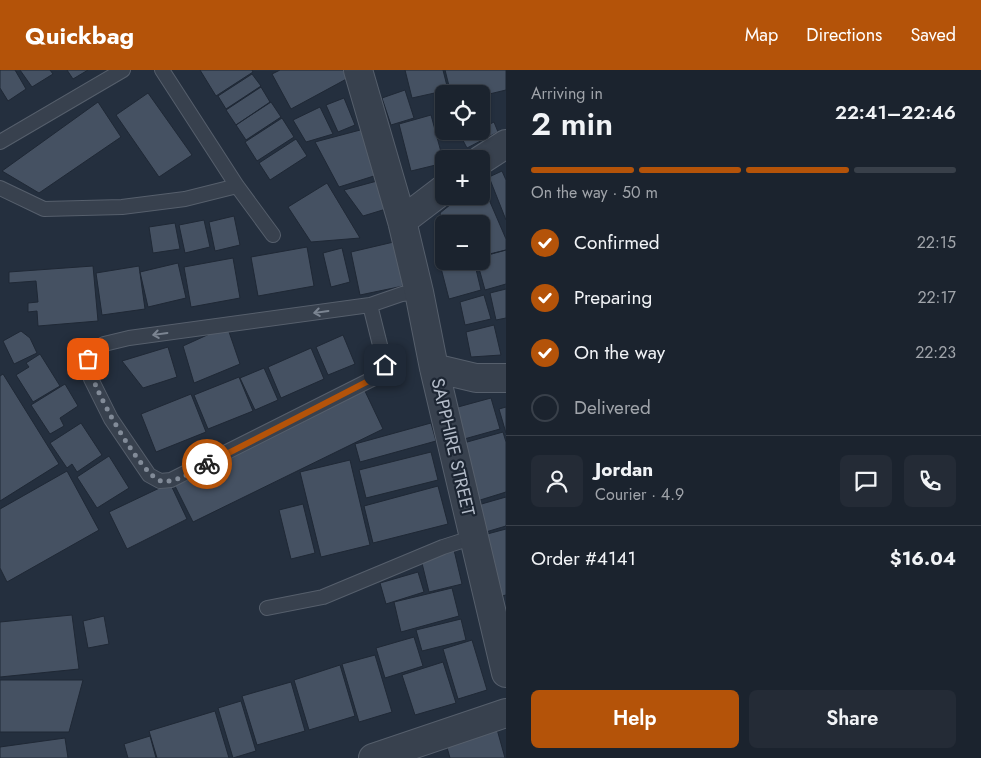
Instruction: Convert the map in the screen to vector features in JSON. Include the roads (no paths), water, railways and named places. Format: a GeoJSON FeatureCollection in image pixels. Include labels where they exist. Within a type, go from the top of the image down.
{"type":"FeatureCollection","features":[{"type":"Feature","properties":{"kind":"street","name":"SAPPHIRE STREET"},"geometry":{"type":"LineString","coordinates":[[358,70],[402,221],[419,292],[434,368],[506,673]]}},
{"type":"Feature","properties":{"kind":"street"},"geometry":{"type":"LineString","coordinates":[[490,154],[506,144]]}},
{"type":"Feature","properties":{"kind":"street"},"geometry":{"type":"LineString","coordinates":[[402,221],[435,196]]}},
{"type":"Feature","properties":{"kind":"street"},"geometry":{"type":"LineString","coordinates":[[434,368],[476,378],[506,378]]}},
{"type":"Feature","properties":{"kind":"street"},"geometry":{"type":"LineString","coordinates":[[372,758],[506,713]]}},
{"type":"Feature","properties":{"kind":"lane"},"geometry":{"type":"LineString","coordinates":[[0,142],[123,70]]}},
{"type":"Feature","properties":{"kind":"lane"},"geometry":{"type":"LineString","coordinates":[[162,70],[237,186],[273,235]]}},
{"type":"Feature","properties":{"kind":"lane"},"geometry":{"type":"LineString","coordinates":[[0,188],[44,209],[122,207],[185,199],[237,186]]}},
{"type":"Feature","properties":{"kind":"lane"},"geometry":{"type":"LineString","coordinates":[[370,306],[385,365],[382,374],[171,480],[160,481],[149,475],[111,419],[88,368],[88,359],[95,348],[129,338],[370,306],[402,294],[419,292]]}},
{"type":"Feature","properties":{"kind":"lane"},"geometry":{"type":"LineString","coordinates":[[267,608],[324,597],[443,547],[474,537]]}}]}
